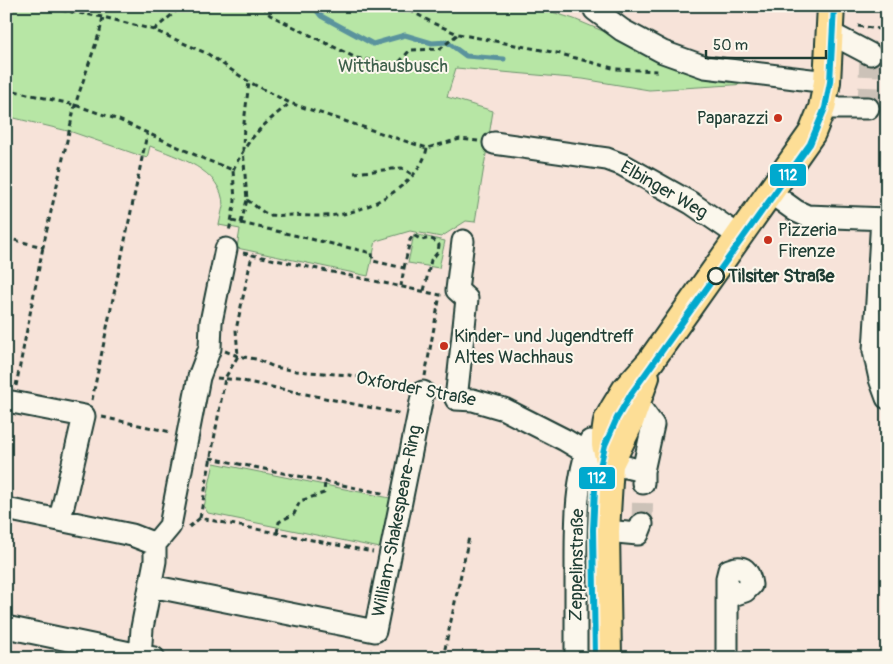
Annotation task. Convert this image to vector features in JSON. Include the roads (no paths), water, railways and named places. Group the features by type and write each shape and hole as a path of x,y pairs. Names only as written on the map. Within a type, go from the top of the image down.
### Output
{"main road":[{"name":"Zeppelinstraße","path":"608,658 606,531 610,464 605,444 607,422 625,390 650,362 812,133 822,108 827,82 831,6"},
{"name":"Zeppelinstraße","path":"610,464 629,425 650,362"}],"street":[{"path":"595,8 622,30 655,47 705,67 827,82"},
{"path":"830,33 870,54"},
{"path":"822,108 868,108"},
{"name":"Elbinger Weg","path":"494,143 607,159 623,165 692,203 739,236"},
{"path":"770,193 796,212 807,216 884,218 874,351 880,379 887,398"},
{"name":"Oxforder Straße","path":"463,240 457,290 467,299 456,399 473,400 504,409 565,440 586,453 643,477 653,425 637,403"},
{"path":"6,627 145,657 142,628 155,561 155,544 170,526 198,377 210,348 211,322 226,250"},
{"name":"William-Shakespeare-Ring","path":"151,586 375,631 423,392"},
{"path":"12,402 84,416 60,519"},
{"name":"Zeppelinstraße","path":"576,658 576,534 579,486 586,453 594,430 607,422"},
{"path":"6,509 132,534 155,544"},
{"path":"606,531 638,534 642,524"},
{"path":"727,597 727,658"}],"waterway":[{"path":"313,6 321,16 373,44 405,35 432,43 447,42 466,56 504,59"}],"tunnel":[{"path":"868,108 870,54"},
{"path":"642,524 643,483"}],"place":[{"name":"Paparazzi","path":"778,118"},
{"name":"Pizzeria Firenze","path":"768,240"},
{"name":"Tilsiter Straße","path":"716,276"},
{"name":"Kinder- und Jugendtreff Altes Wachhaus","path":"444,346"}],"park label":[{"name":"Witthausbusch","path":"393,66"}]}
